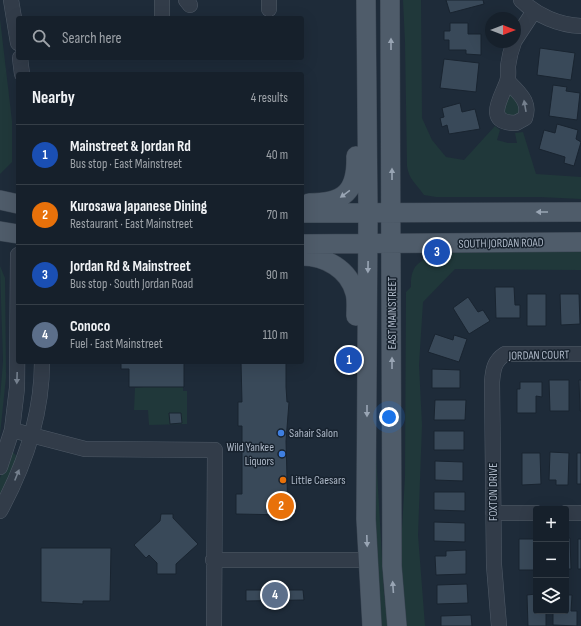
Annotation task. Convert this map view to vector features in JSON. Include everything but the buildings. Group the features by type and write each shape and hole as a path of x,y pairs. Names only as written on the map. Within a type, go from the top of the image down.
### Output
{"main road":[{"name":"EAST MAINSTREET","path":"366,0 368,214 367,560 372,626"},
{"name":"EAST MAINSTREET","path":"390,0 392,213 392,566 397,626"},
{"path":"304,203 334,200 347,194 353,186 356,165 356,73 367,50"},
{"path":"0,200 16,204"},
{"path":"304,213 368,214 581,212"},
{"path":"0,231 16,234"},
{"name":"SOUTH JORDAN ROAD","path":"304,244 581,242"},
{"path":"304,256 318,257 330,262 341,270 350,283 355,294 356,349 367,379"}],"street":[{"path":"11,0 16,28"},
{"path":"162,0 162,16"},
{"path":"522,0 534,11 556,22 581,26"},
{"path":"521,32 534,11"},
{"path":"508,81 509,56 512,48"},
{"path":"20,60 22,72"},
{"name":"JORDAN COURT","path":"498,358 505,354 581,354"},
{"name":"FOXTON DRIVE","path":"498,358 495,364 492,382 494,565 499,626"},
{"path":"0,467 12,430 17,388 17,364"},
{"path":"0,510 13,486 31,435 39,399 42,364"},
{"path":"12,430 74,447 92,450 215,450 213,560 214,626"},
{"path":"493,513 533,513"},
{"path":"569,513 581,513"},
{"path":"213,560 367,560"}],"green space":[{"path":"403,0 421,0 422,118 432,140 446,157 464,160 495,126 500,130 497,140 508,143 517,143 515,133 523,132 536,174 581,177 581,199 540,197 436,197 424,195 411,178 407,166"},
{"path":"0,19 12,121 12,162 0,174"},
{"path":"511,93 520,103 519,114 510,117 504,112 503,105 508,94"},
{"path":"581,250 581,270 455,269 423,302 419,365 422,425 418,535 425,626 405,626 400,562 405,477 406,292 411,287 411,279 415,267 418,263 441,251"},
{"path":"0,266 5,278 6,377 0,435 0,398 3,362"},
{"path":"183,387 183,391 187,391 187,424 149,425 148,410 134,410 135,388"},
{"path":"13,452 17,457 0,497 0,478 9,454"},
{"path":"376,454 384,592 388,626 382,626 376,562"}],"place":[{"name":"Jordan Rd & Mainstreet","path":"437,252"},
{"name":"Mainstreet & Jordan Rd","path":"349,360"},
{"name":"Sahair Salon","path":"281,433"},
{"name":"Wild Yankee Liquors","path":"282,454"},
{"name":"Little Caesars","path":"283,480"},
{"name":"Kurosawa Japanese Dining","path":"281,506"},
{"name":"Conoco","path":"275,595"}]}
